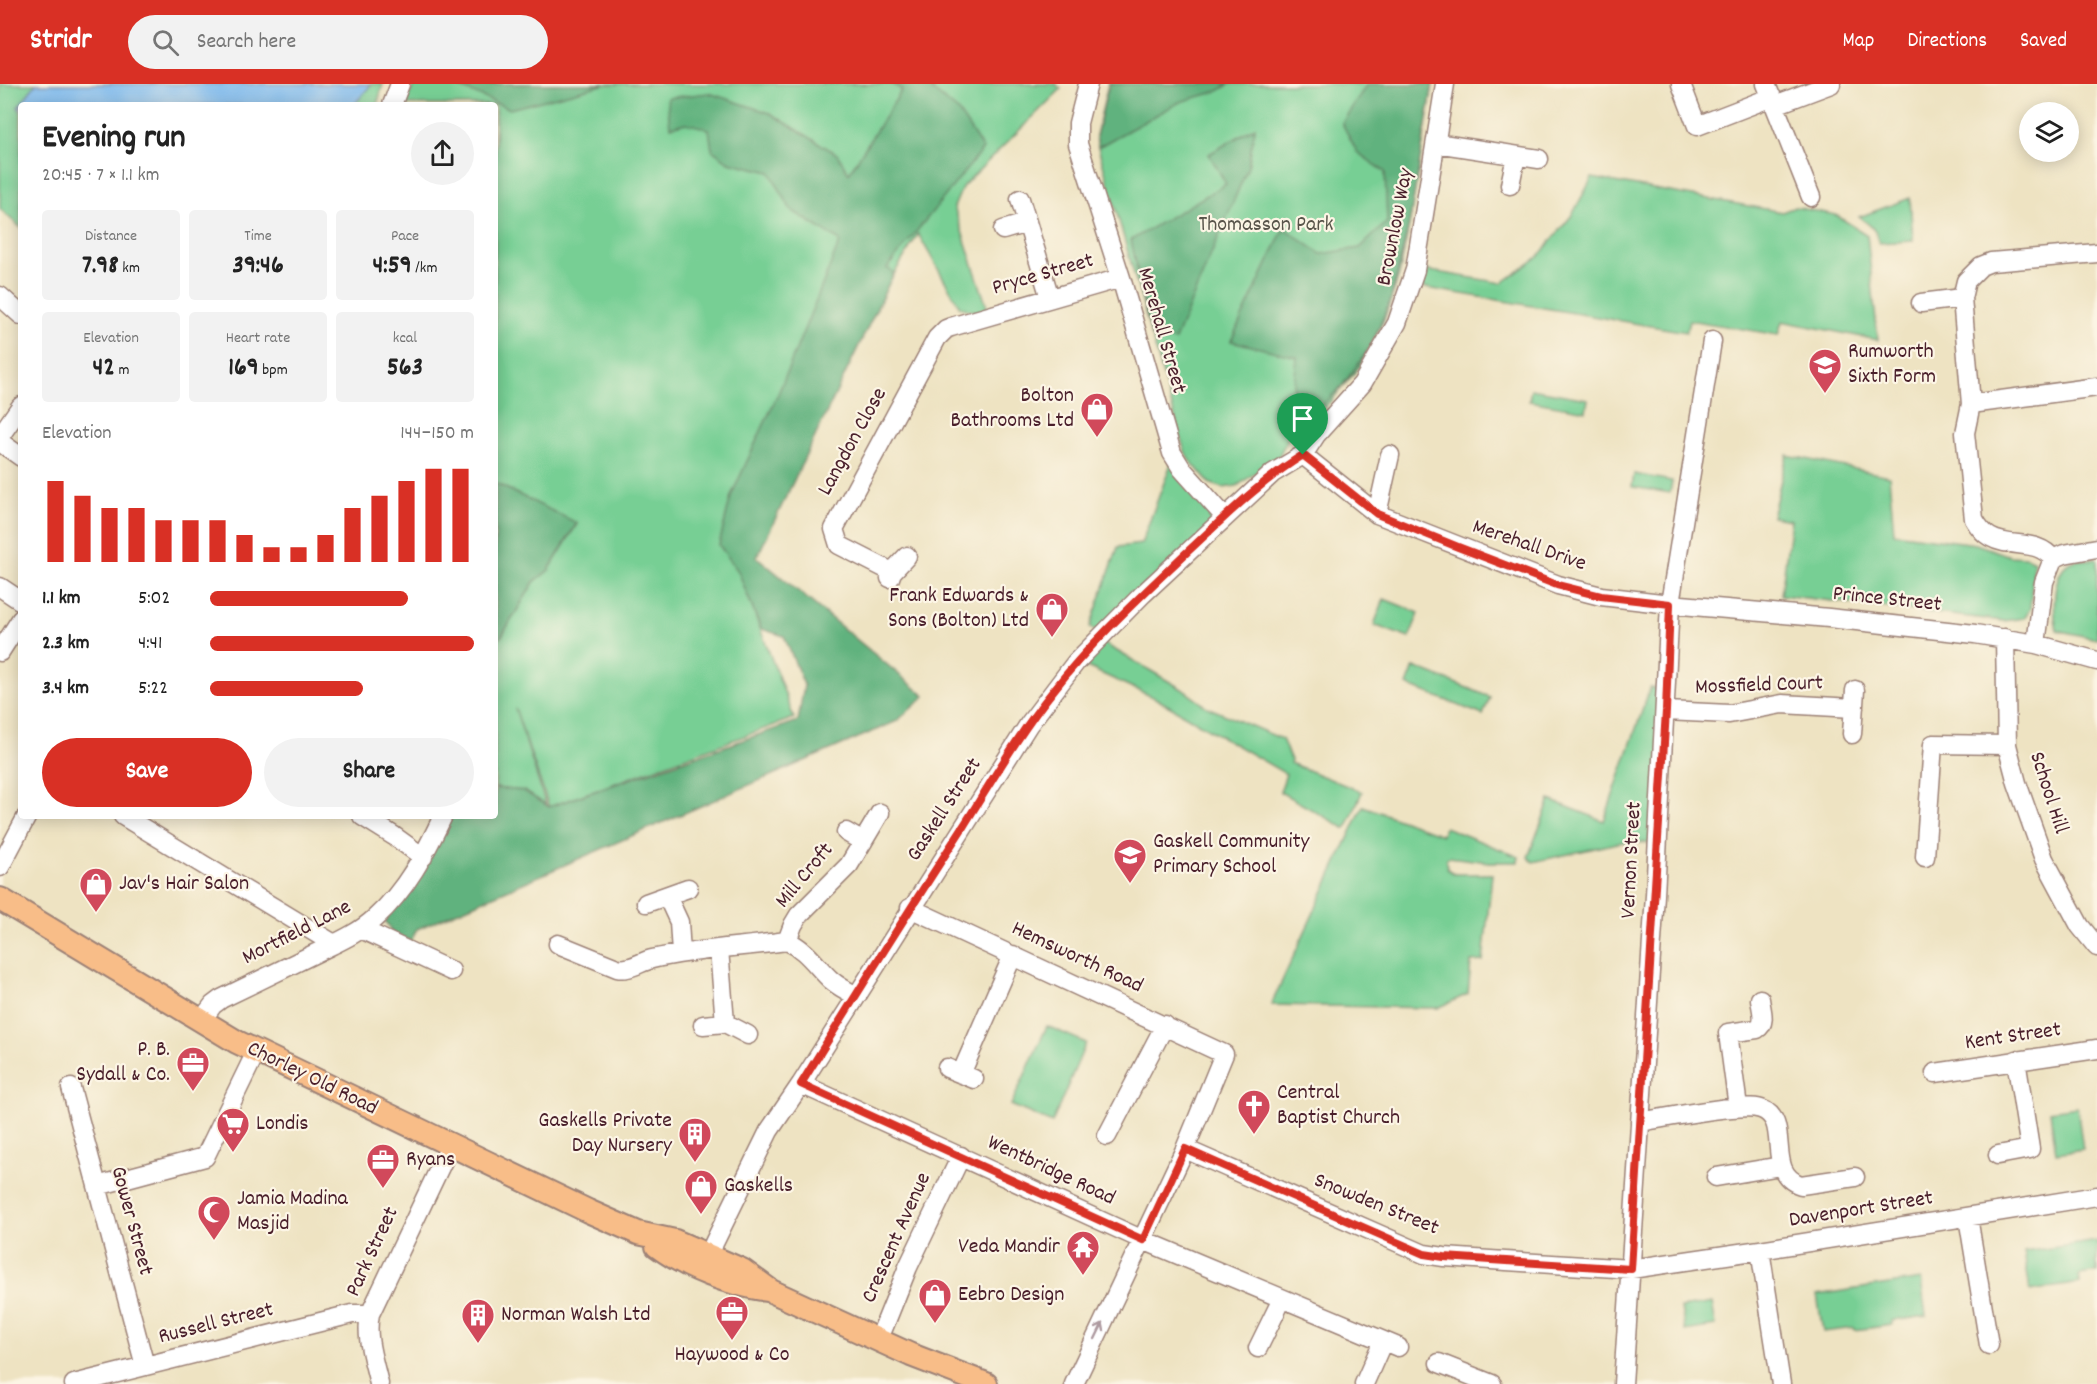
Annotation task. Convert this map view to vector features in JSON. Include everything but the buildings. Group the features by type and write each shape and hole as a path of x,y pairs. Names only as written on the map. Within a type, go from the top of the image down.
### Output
{"main road":[{"name":"Chorley Old Road","path":"0,899 256,1052 450,1146 638,1233 670,1256 735,1285 771,1291"},
{"name":"Chorley Old Road","path":"638,1233 706,1250 742,1270 771,1291 911,1354 986,1384"},
{"name":"Chorley Old Road","path":"911,1354 952,1384"}],"street":[{"path":"393,102 400,84"},
{"name":"Merehall Street","path":"1088,84 1078,123 1078,144 1172,453 1182,469 1225,517"},
{"name":"Brownlow Way","path":"1303,455 1316,435 1362,384 1397,323 1415,270 1445,84"},
{"path":"1681,84 1697,126 1771,96 1831,84"},
{"path":"1771,96 1811,197"},
{"path":"1436,143 1539,159"},
{"path":"1510,185 1516,156"},
{"path":"1020,199 1050,298"},
{"path":"1003,230 1027,223"},
{"path":"2053,559 2047,552 2036,546 2004,542 1991,537 1981,530 1974,519 1965,433 1965,424 1971,404 1962,298 1966,281 1981,266 1991,262 2097,254"},
{"name":"Pryce Street","path":"968,316 1050,298 1120,278"},
{"path":"0,296 18,312"},
{"path":"1921,303 1962,298"},
{"name":"Langdon Close","path":"907,556 891,575 838,545 834,529 937,338 945,329 968,316"},
{"name":"Vernon Street","path":"1623,1384 1666,711 1670,604 1712,341"},
{"path":"1971,404 2097,387"},
{"path":"0,436 18,409"},
{"path":"0,442 18,455"},
{"name":"Merehall Drive","path":"1303,455 1377,514 1557,585 1601,596 1670,604"},
{"name":"Gaskell Street","path":"706,1250 769,1131 801,1084 910,908 1052,691 1076,662 1143,594 1273,473 1303,455"},
{"path":"1377,514 1394,477 1390,455"},
{"path":"2036,644 2044,582 2053,559 2064,554 2097,548"},
{"path":"0,587 18,600"},
{"name":"Prince Street","path":"1670,604 1829,618 2005,638 2097,661"},
{"path":"0,652 18,624"},
{"name":"School Hill","path":"2005,638 2007,745 2017,783 2044,859 2080,926 2097,947"},
{"name":"Mossfield Court","path":"1852,734 1855,690"},
{"name":"Mossfield Court","path":"1666,711 1729,714 1782,704 1854,708"},
{"path":"1925,857 1933,744 2007,745"},
{"name":"Mill Croft","path":"787,941 799,915 849,865 880,813"},
{"path":"0,867 25,819"},
{"path":"128,819 334,944"},
{"path":"367,819 423,857"},
{"name":"Mortfield Lane","path":"201,1021 213,1005 221,999 334,944 375,919 395,898 423,857 442,819"},
{"name":"Mill Croft","path":"846,832 863,842"},
{"path":"646,903 688,888"},
{"path":"668,896 679,922 681,953"},
{"name":"Hemsworth Road","path":"910,908 1224,1054 1185,1149"},
{"path":"361,929 423,968 450,972"},
{"path":"558,944 587,946 617,968 626,969 648,960 681,953 787,941 806,953 836,984 855,995"},
{"path":"719,949 725,1023"},
{"path":"961,1074 1013,955"},
{"path":"1738,1107 1728,1033 1761,1027 1763,1022 1760,999"},
{"path":"704,1025 725,1023 748,1035"},
{"path":"1109,1125 1165,1025"},
{"name":"Kent Street","path":"1935,1072 2097,1049"},
{"path":"97,1186 205,1157 256,1052"},
{"path":"1998,1155 2030,1149 2016,1060"},
{"name":"Wentbridge Road","path":"801,1084 1143,1240 1390,1344 1364,1384"},
{"name":"Gower Street","path":"71,1088 145,1366"},
{"path":"1640,1122 1738,1107 1760,1108 1772,1116 1775,1122 1781,1166 1786,1177 1792,1182 1801,1185 1855,1177"},
{"name":"Park Street","path":"379,1384 369,1342 370,1314 450,1146"},
{"path":"1074,1384 1185,1149"},
{"name":"Snowden Street","path":"1185,1149 1424,1254 1631,1269"},
{"name":"Crescent Avenue","path":"879,1339 908,1267 961,1156"},
{"path":"1716,1177 1781,1166"},
{"name":"Davenport Street","path":"1631,1269 2097,1196"},
{"path":"1968,1217 1989,1345"},
{"path":"670,1256 706,1250 712,1269 722,1279"},
{"path":"1760,1250 1781,1384"},
{"path":"1258,1348 1282,1299"},
{"name":"Russell Street","path":"74,1384 352,1314 370,1314"},
{"path":"1439,1363 1460,1378 1492,1384"}],"green space":[{"path":"0,84 36,84 22,102 18,102 18,225 0,209"},
{"path":"369,84 383,84 378,102 357,102 370,86"},
{"path":"414,84 1056,84 1061,89 963,186 954,207 990,316 960,307 918,234 857,336 738,570 794,718 549,807 515,708 546,805 524,791 498,788 498,638 501,637 534,582 549,570 577,524 498,484 498,102 406,102"},
{"path":"452,84 606,84 510,109"},
{"path":"892,84 941,84 932,90 958,111 983,149 887,268 894,273 757,557 925,696 897,721 417,929 411,941 392,933 382,916 443,819 498,819 498,788 524,791 549,807 798,721 804,685 784,636 761,629 738,571 719,545 731,496 778,394 840,241 791,210 770,172 729,162 712,150 709,129 686,123 670,127 667,98 709,93 770,113 837,154 849,173 902,90"},
{"name":"Thomasson Park","path":"1108,84 1433,84 1399,275 1384,320 1360,366 1330,402 1299,431 1288,438 1279,456 1237,486 1223,488 1209,483 1188,458 1184,449 1098,147 1096,136"},
{"path":"1109,84 1230,84 1218,91 1180,102 1098,147 1096,136"},
{"path":"1367,84 1433,84 1409,225 1391,299 1371,346 1343,385 1288,438 1297,357 1231,341 1284,228 1321,254 1360,248 1387,222 1385,172 1357,152 1342,123"},
{"path":"1255,127 1248,167 1175,340 1151,337 1131,240 1226,184 1209,154"},
{"path":"1592,178 1782,212 1795,207 1836,215 1867,235 1878,340 1782,321 1778,335 1689,320 1686,332 1420,287 1425,270 1502,283 1538,257 1572,215"},
{"path":"1910,198 1913,241 1879,243 1874,231 1859,217"},
{"path":"1531,389 1588,399 1586,411 1529,401"},
{"path":"1787,455 1889,476 1894,533 1976,544 2010,556 2026,557 2034,561 2030,609 2024,618 2004,621 1781,595 1791,520 1772,517"},
{"path":"1174,456 1225,517 1102,636 1090,627 1118,547 1141,544"},
{"path":"1634,474 1672,481 1670,493 1632,487"},
{"path":"498,484 577,523 549,570 534,582 501,637 498,638"},
{"path":"2097,559 2097,639 2057,630 2055,591 2061,572 2073,561"},
{"path":"1384,599 1419,613 1409,638 1374,625"},
{"path":"1098,640 1182,689 1207,707 1282,739 1291,760 1290,763 1362,792 1346,829 1280,792 1286,774 1155,698 1076,662"},
{"path":"1414,667 1490,697 1483,715 1407,685"},
{"path":"1650,688 1666,690 1657,843 1622,842 1533,862 1528,857 1550,800 1604,821"},
{"path":"1363,806 1442,835 1445,827 1519,857 1518,862 1489,862 1449,857 1446,860 1447,869 1455,874 1492,874 1483,961 1471,962 1468,994 1438,1008 1271,1005"},
{"path":"1047,1026 1086,1043 1052,1123 1011,1105"},
{"path":"2077,1107 2083,1149 2056,1153 2050,1111"},
{"path":"2097,1241 2097,1272 2079,1275 2080,1283 2030,1291 2024,1252"},
{"path":"1921,1279 1926,1316 1892,1321 1892,1325 1823,1332 1817,1295"},
{"path":"1712,1303 1716,1326 1685,1331 1681,1308"}],"water":[{"path":"36,84 369,84 370,86 357,102 22,102"}],"place":[{"name":"Rumworth Sixth Form","path":"1825,394"},
{"name":"Bolton Bathrooms Ltd","path":"1097,438"},
{"name":"Frank Edwards & Sons (Bolton) Ltd","path":"1052,638"},
{"name":"Gaskell Community Primary School","path":"1130,884"},
{"name":"Jav's Hair Salon","path":"96,913"},
{"name":"P. B. Sydall & Co.","path":"193,1092"},
{"name":"Central Baptist Church","path":"1254,1135"},
{"name":"Londis","path":"233,1153"},
{"name":"Gaskells Private Day Nursery","path":"695,1163"},
{"name":"Ryans","path":"383,1189"},
{"name":"Gaskells","path":"701,1215"},
{"name":"Jamia Madina Masjid","path":"214,1241"},
{"name":"Veda Mandir","path":"1083,1276"},
{"name":"Eebro Design","path":"935,1324"},
{"name":"Haywood & Co","path":"732,1341"},
{"name":"Norman Walsh Ltd","path":"478,1344"}],"route":[{"path":"1303,455 1377,514 1458,547 1557,585 1601,596 1670,604 1666,711 1631,1269 1424,1254 1185,1149 1143,1240 801,1084 910,908 1052,691 1076,662 1143,594 1273,473 1303,455"}]}
